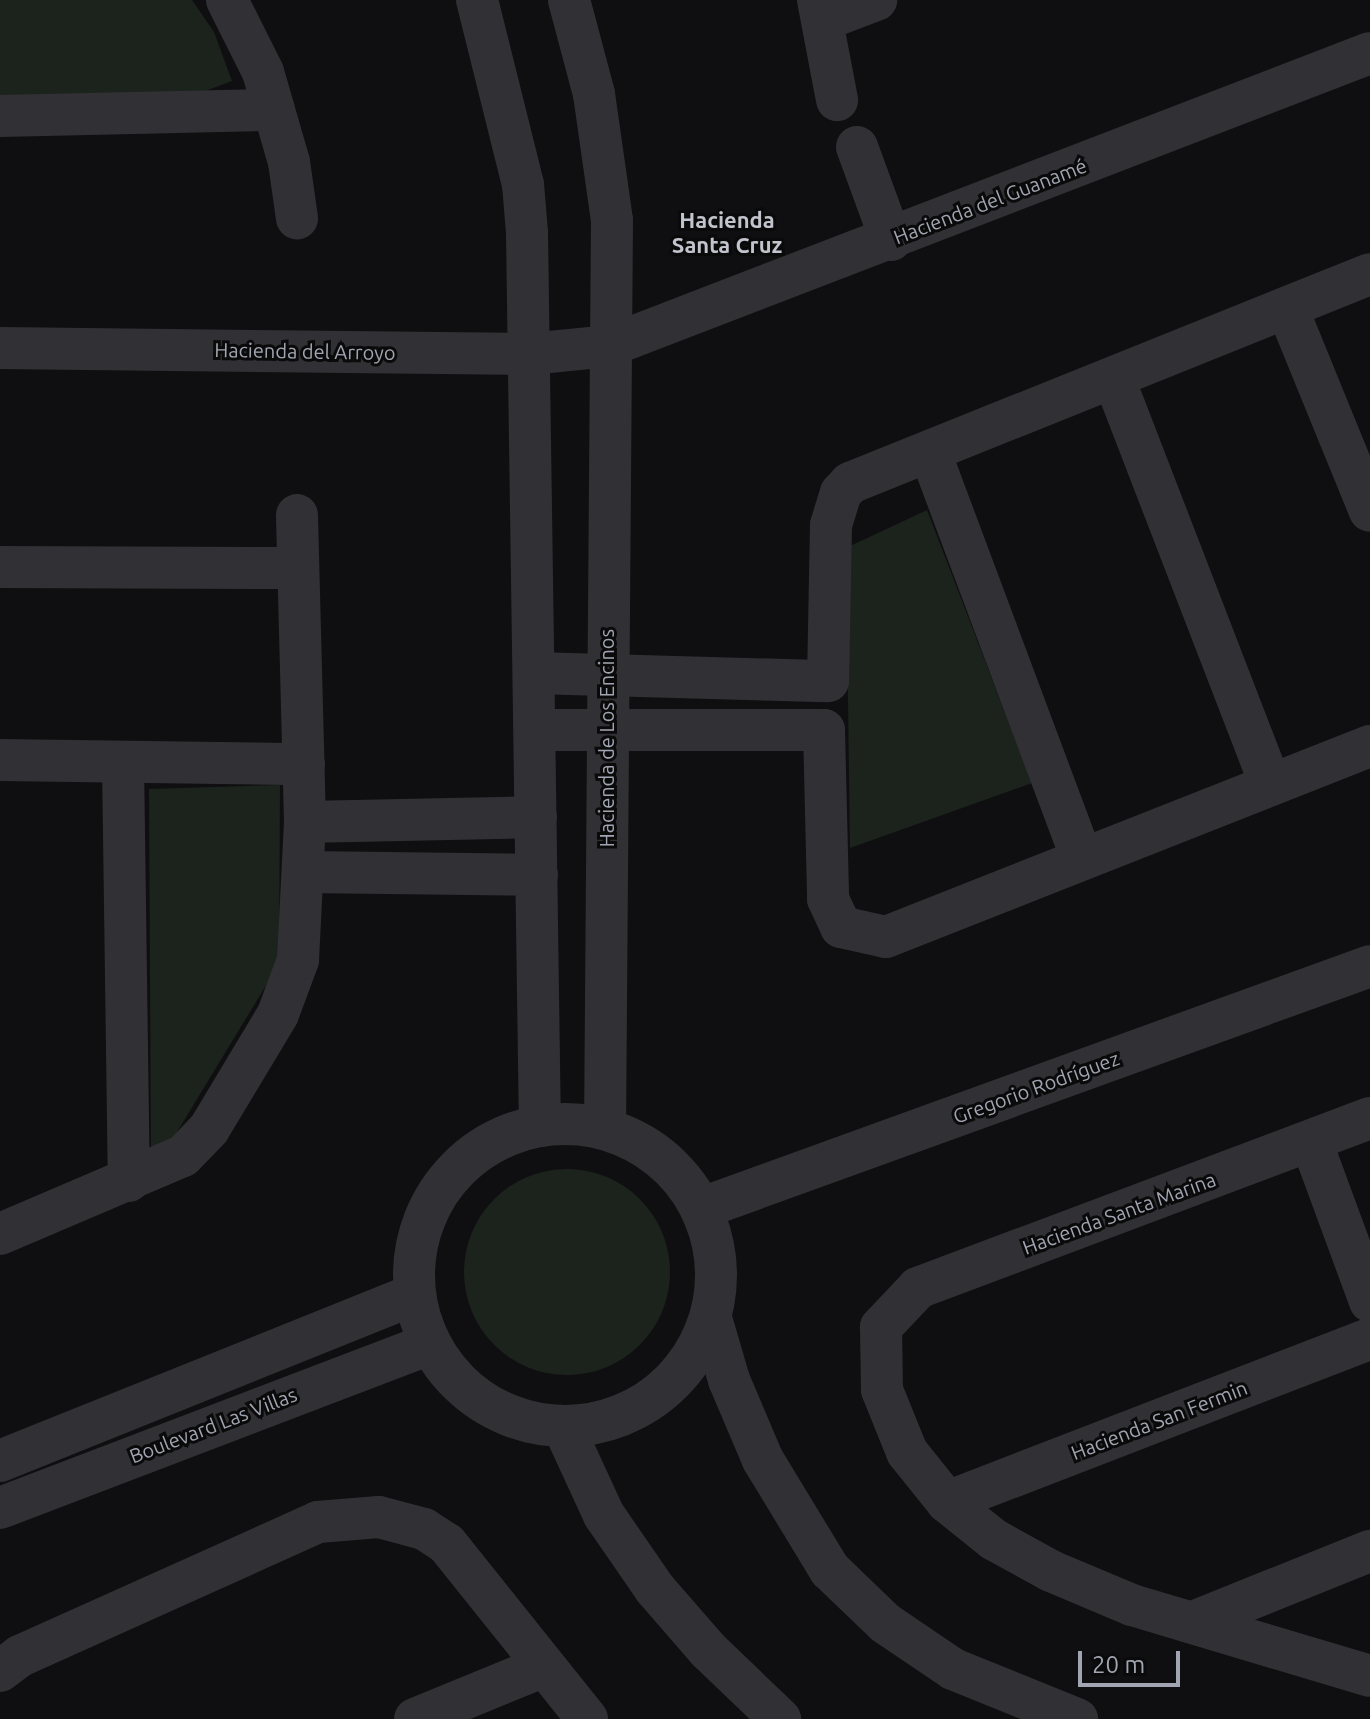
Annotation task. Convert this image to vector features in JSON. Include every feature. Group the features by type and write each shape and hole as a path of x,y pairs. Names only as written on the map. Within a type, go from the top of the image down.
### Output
{"street":[{"path":"227,0 263,72 297,218"},
{"path":"477,0 523,184 529,354 540,1126"},
{"path":"569,0 594,94 612,220 609,346"},
{"path":"837,100 821,10 876,0"},
{"name":"Hacienda del Guanamé","path":"609,346 891,240 1370,53"},
{"path":"0,116 274,110"},
{"path":"857,147 891,240"},
{"path":"534,673 828,681 831,525 841,493 850,483 931,455 1370,274"},
{"path":"1287,308 1370,511"},
{"name":"Hacienda del Arroyo","path":"0,348 529,354 609,346"},
{"name":"Hacienda de Los Encinos","path":"605,1129 609,346"},
{"path":"1114,379 1271,785"},
{"path":"931,455 1082,859"},
{"path":"0,1234 183,1156 209,1129 278,1014 298,960 305,822 297,515"},
{"path":"0,567 298,568"},
{"path":"535,730 824,730 828,899 841,927 861,934 886,937 1370,746"},
{"path":"0,760 304,764"},
{"path":"123,762 129,1181"},
{"path":"305,822 536,817"},
{"path":"303,872 537,875"},
{"name":"Gregorio Rodríguez","path":"702,1208 1370,966"},
{"name":"Hacienda Santa Marina","path":"947,1502 907,1452 882,1390 881,1327 918,1288 1370,1118"},
{"path":"540,1126 605,1129 652,1150 680,1176 702,1208 717,1262 711,1318 686,1367 644,1404 619,1416 563,1426 510,1416 485,1403 426,1345 415,1294 417,1243 425,1218 452,1175 492,1143 540,1126"},
{"path":"1311,1141 1370,1301"},
{"path":"0,1461 415,1294"},
{"path":"711,1318 729,1380 763,1460 830,1570 885,1623 953,1669 1077,1719"},
{"name":"Hacienda San Fermin","path":"947,1502 1370,1339"},
{"name":"Boulevard Las Villas","path":"0,1508 426,1345"},
{"path":"563,1426 604,1515 655,1589 708,1650 780,1719"},
{"path":"947,1502 993,1539 1051,1571 1132,1605 1370,1676"},
{"path":"0,1671 20,1656 318,1522 359,1515 398,1520 447,1544 542,1667 587,1719"},
{"path":"1193,1622 1370,1551"},
{"path":"415,1719 542,1667"}],"shaded area":[{"path":"0,0 192,0 214,32 232,81 197,94 0,98"},
{"path":"927,510 1032,783 850,848 846,548"},
{"path":"280,785 279,964 171,1142 151,1148 149,789"},
{"path":"567,1169 606,1177 640,1199 662,1233 670,1272 662,1311 640,1345 606,1367 567,1375 528,1367 494,1345 472,1311 464,1272 472,1233 494,1199 528,1177"}],"district":[{"name":"Hacienda Santa Cruz","path":"727,232"}]}
